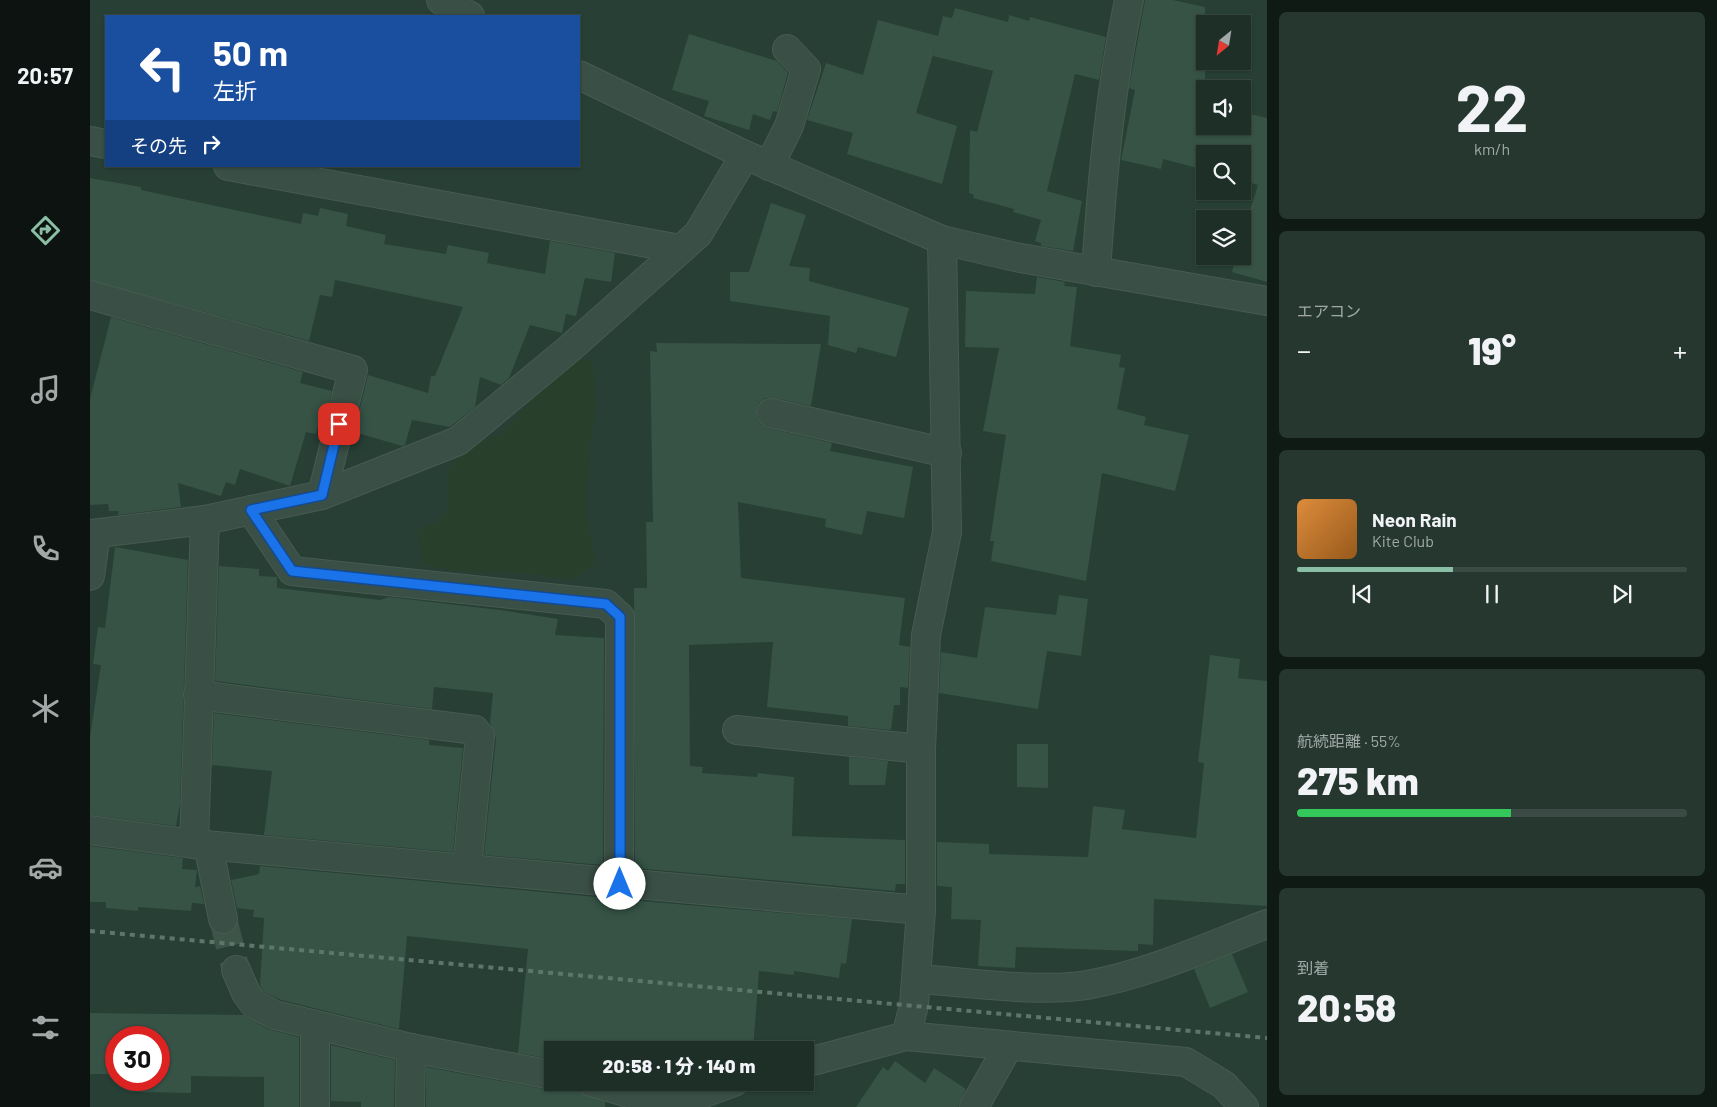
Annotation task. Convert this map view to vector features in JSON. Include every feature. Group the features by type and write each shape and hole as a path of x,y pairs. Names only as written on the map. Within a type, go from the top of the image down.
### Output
{"street":[{"path":"441,0 468,15"},
{"path":"1096,272 1103,164 1120,45 1129,0"},
{"path":"769,166 789,126 806,69 787,49"},
{"path":"580,75 769,166 942,240 1015,257 1267,301"},
{"path":"90,141 105,144"},
{"path":"90,576 93,534 205,520 322,495 458,441 569,349 698,234 745,155"},
{"path":"233,167 680,249"},
{"path":"906,1036 914,1005 921,910 921,749 926,635 947,532 942,240"},
{"path":"90,295 352,370 322,495"},
{"path":"771,413 947,453"},
{"path":"251,510 292,571 606,604 620,617 620,884"},
{"path":"205,520 198,696 201,844 223,919"},
{"path":"198,696 475,730 480,736 467,868"},
{"path":"737,730 921,749"},
{"path":"90,830 201,844 620,884 921,910"},
{"path":"916,979 1043,987 1086,985 1132,974 1267,924"},
{"path":"236,970 246,993 254,1004 264,1011 315,1026 411,1048 544,1073"},
{"path":"315,1026 315,1107"},
{"path":"814,1061 906,1036 1008,1047 1186,1062 1224,1086 1244,1107"},
{"path":"974,1107 1008,1047"},
{"path":"410,1107 411,1048"},
{"path":"620,1091 668,1106 709,1091"}],"green space":[{"path":"570,360 592,360 596,404 591,437 586,511 595,562 575,580 520,573 454,571 422,564 417,529 437,522 449,508 447,472 463,450 499,435"}],"building":[{"path":"1145,0 1173,0 1205,7 1205,15 1196,15 1196,70 1205,70 1205,80 1196,80 1196,135 1251,135 1251,114 1267,118 1267,282 1232,272 1234,265 1251,265 1250,210 1258,185 1251,183 1251,145 1196,145 1196,168 1163,159 1161,169 1121,160 1135,90 1129,88"},
{"path":"955,8 1008,22 1009,15 1029,21 1030,17 1106,37 1099,80 1075,74 1047,191 1082,201 1073,251 1041,246 1041,243 1035,241 1041,220 1013,212 1014,209 973,198 974,195 969,193 970,130 977,132 993,71 933,56 935,48 916,113 957,126 942,184 847,154 853,133 807,120 826,63 863,75 878,20 938,36 943,16 952,18"},
{"path":"689,34 777,61 788,73 777,112 773,111 770,120 753,114 749,130 704,116 709,101 672,90"},
{"path":"90,178 141,187 141,190 301,224 303,213 318,216 320,208 348,214 346,226 386,235 384,244 446,254 448,245 489,253 487,263 545,274 550,241 615,253 611,282 585,278 576,316 566,314 562,333 530,325 509,378 501,385 480,377 475,407 450,427 412,420 405,445 402,446 354,432 368,375 428,393 431,376 435,376 463,307 335,280 332,297 320,295 309,341 90,280"},
{"path":"771,203 806,215 789,266 810,268 809,281 909,308 896,357 858,347 856,353 828,345 830,316 730,301 730,272 749,272"},
{"path":"1037,277 1065,282 1064,286 1077,287 1070,346 1121,355 1119,367 1125,368 1117,409 1146,417 1144,425 1189,435 1175,491 1102,473 1086,581 991,561 994,541 990,541 1006,435 983,431 999,348 965,347 966,291 1035,294"},
{"path":"111,317 303,372 300,383 332,391 324,423 319,421 316,434 306,432 290,486 240,469 235,485 226,482 221,496 178,483 181,507 118,515 119,511 109,511 108,504 90,505 90,399"},
{"path":"656,343 821,344 811,406 766,398 759,403 756,410 756,417 760,424 768,428 832,443 830,451 913,467 904,518 867,511 862,535 825,527 826,519 738,502 741,578 905,598 899,645 910,647 908,688 900,687 900,705 894,705 891,730 848,726 848,716 767,707 773,642 689,645 690,766 703,767 702,773 757,777 758,773 794,777 792,836 905,840 905,884 896,884 895,891 635,868 634,588 647,588 646,522 653,522 650,351 657,352"},
{"path":"115,547 188,560 180,804 176,826 90,815 90,737 101,665 93,664 98,627 105,628"},
{"path":"219,566 259,569 259,576 277,577 277,588 380,600 389,597 500,610 558,619 555,635 604,638 603,865 484,855 496,738 490,723 493,693 434,687 432,709 215,681"},
{"path":"1059,595 1088,599 1081,656 1047,651 1038,709 939,693 941,652 977,658 985,607 1056,615"},
{"path":"1210,655 1240,659 1238,678 1267,681 1267,906 1154,899 1153,945 1138,944 1138,951 1016,947 1015,968 978,966 981,920 951,919 952,887 937,886 937,842 989,844 989,854 1088,857 1093,806 1125,810 1122,829 1196,838 1204,763 1198,762"},
{"path":"214,713 429,740 429,745 463,748 453,852 264,835 272,771 212,765"},
{"path":"1017,744 1048,744 1048,788 1017,787"},
{"path":"849,757 888,761 885,785 849,785"},
{"path":"90,846 183,858 182,869 197,870 195,887 200,886 204,904 192,903 191,911 138,907 138,911 106,908 106,902 90,902"},
{"path":"260,866 852,919 846,964 841,963 839,978 794,971 794,975 759,971 754,1041 544,1041 544,1058 518,1053 528,949 407,936 399,1029 281,1000 264,992 260,985 264,918 253,917 254,910 237,908 231,880 259,874"},
{"path":"1232,954 1248,992 1210,1008 1194,969"},
{"path":"90,1013 243,1015 268,1029 299,1037 299,1107 264,1107 264,1077 191,1076 191,1093 137,1092 170,1091 170,1026 105,1026 105,1074 90,1074"},
{"path":"331,1045 395,1060 394,1107 361,1107 361,1102 331,1101"},
{"path":"895,1061 925,1083 934,1068 966,1089 958,1107 856,1107 883,1067 888,1071"},
{"path":"426,1067 544,1089 544,1091 579,1091 580,1093 605,1102 605,1107 426,1107"}],"tunnel":[{"path":"223,919 236,970"}],"railway":[{"path":"90,931 1267,1038"}],"route":[{"path":"339,424 322,495 251,510 292,571 606,604 620,617 620,884"}]}
